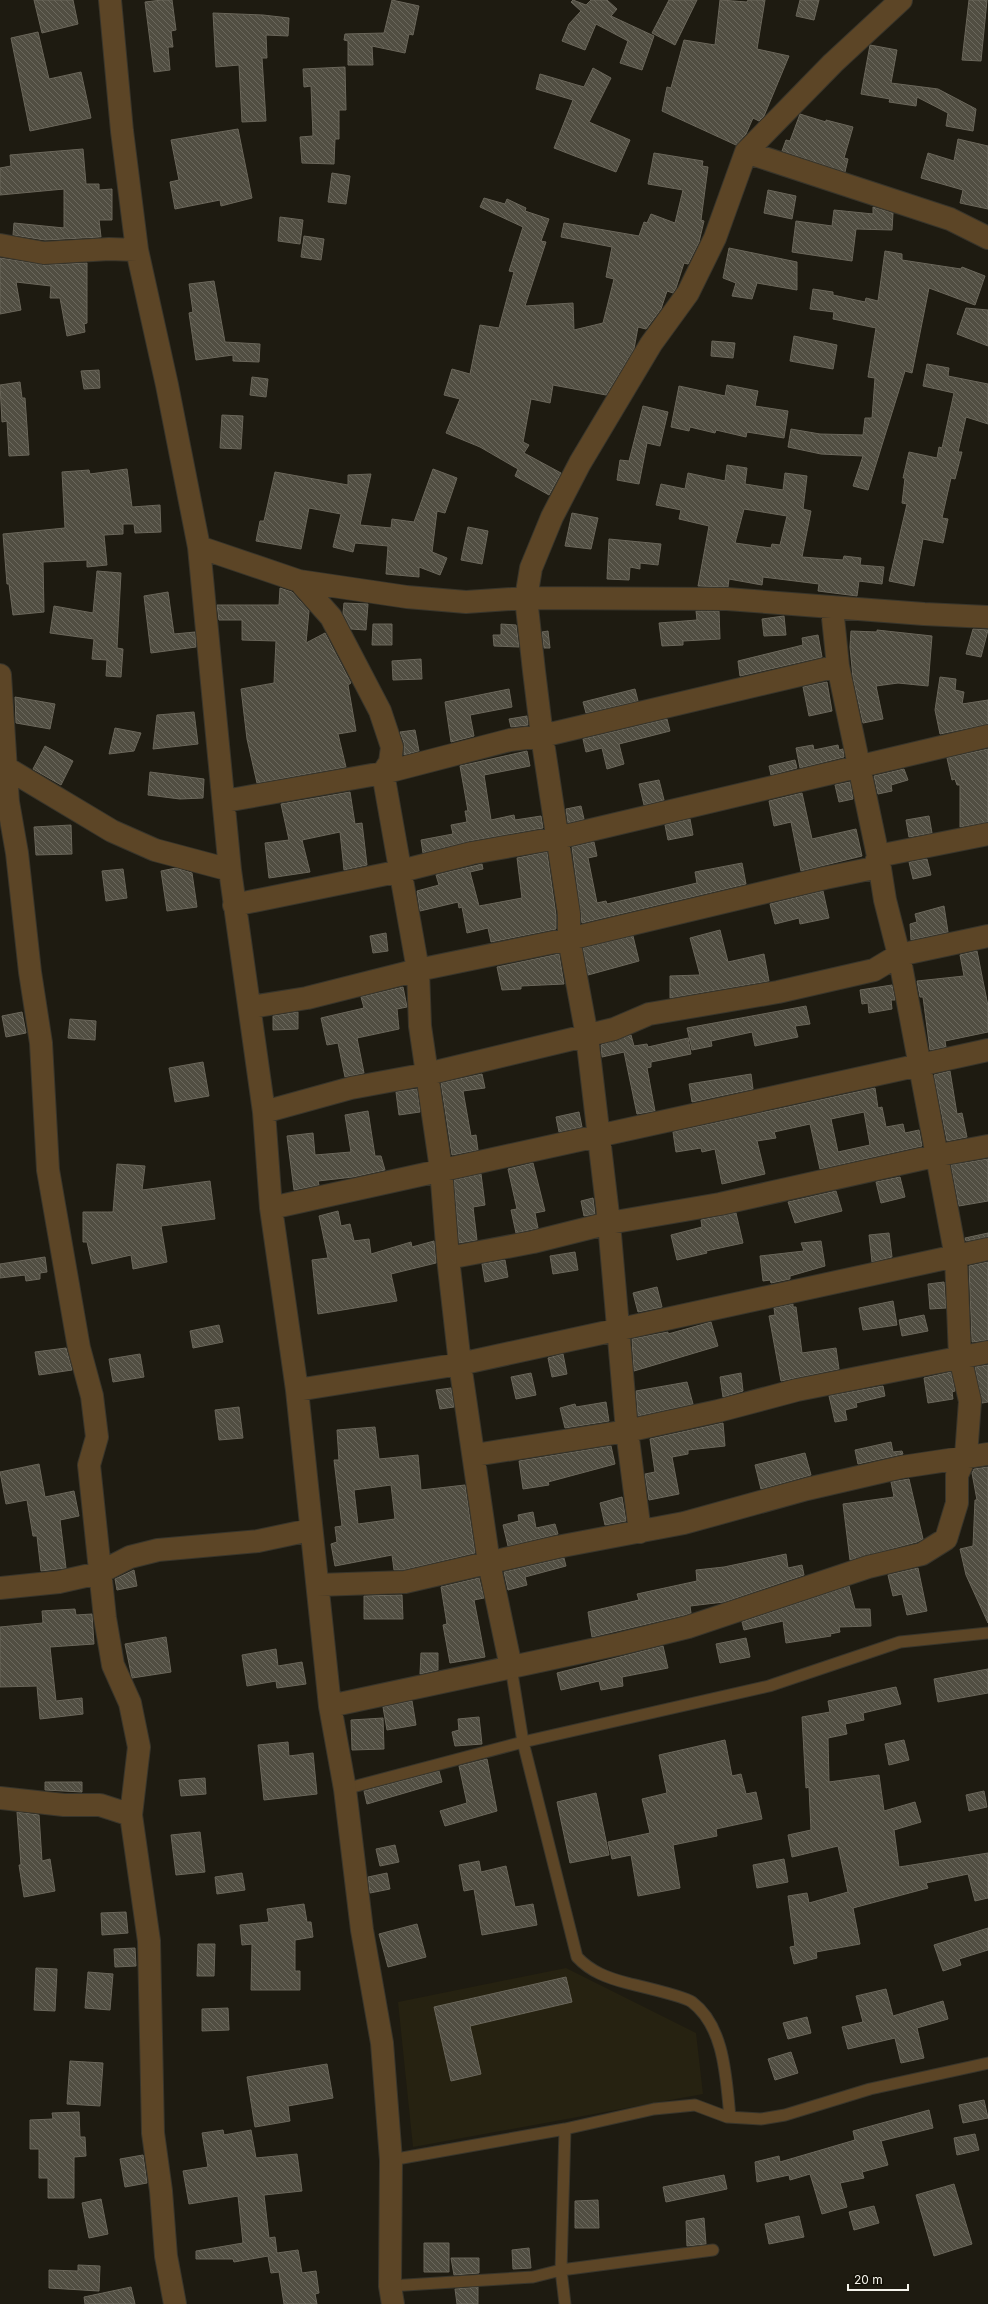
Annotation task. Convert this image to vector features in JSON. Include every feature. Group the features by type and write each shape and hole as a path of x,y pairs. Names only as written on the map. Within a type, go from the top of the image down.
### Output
{"street":[{"path":"110,0 122,131 137,250 167,386 199,547 230,870 234,905 251,1007 264,1112 271,1208 297,1390 310,1530 318,1585 330,1706 345,1789 362,1930 382,2043 391,2160 391,2295"},
{"path":"640,1532 627,1431 610,1223 586,1036 569,939 569,914 542,736 526,598 531,568 552,517 580,463 651,344 688,293 715,238 746,152 833,63 901,0"},
{"path":"746,152 950,219 988,238"},
{"path":"0,245 44,253 109,249 137,250"},
{"path":"199,547 299,581 407,597 466,602 526,598 727,600 988,617"},
{"path":"299,581 331,617 380,711 392,747 390,762 383,773 418,970 420,1026 441,1169 448,1258 460,1364 475,1455 489,1563 511,1667"},
{"path":"330,1706 688,1627 868,1567 922,1554 946,1539 957,1504 957,1476 966,1456 970,1401 960,1357 956,1257 921,1064 899,955 885,900 878,856 838,666 832,608"},
{"path":"224,802 383,773 510,740 542,736 838,666"},
{"path":"0,675 3,766 17,853 30,972 41,1043 48,1170 79,1348 92,1396 97,1437 89,1465 99,1572 114,1665 130,1703 139,1747 131,1815 149,1941 153,2133 161,2192 166,2256 175,2304"},
{"path":"234,905 401,871 472,853 557,838 988,736"},
{"path":"3,766 112,831 155,850 230,870"},
{"path":"878,856 988,834"},
{"path":"251,1007 307,998 418,970 569,939 825,878 857,873 874,868 878,856"},
{"path":"264,1112 351,1088 428,1074 614,1029 649,1014 778,992 874,970 899,955 988,936"},
{"path":"271,1208 441,1169 988,1050"},
{"path":"448,1258 533,1242 610,1223 720,1204 938,1154 988,1146"},
{"path":"297,1390 460,1364 618,1331 988,1249"},
{"path":"475,1455 627,1431 718,1411 798,1390 988,1352"},
{"path":"318,1585 405,1582 556,1547 684,1523 807,1489 902,1467 966,1456 988,1454"},
{"path":"0,1588 59,1582 99,1572 130,1556 158,1550 258,1541 310,1530"},
{"path":"0,1798 64,1805 100,1805 131,1815"}],"lane":[{"path":"345,1789 523,1742 769,1686 900,1642 988,1633"},
{"path":"511,1667 523,1742 577,1957 586,1967 607,1977 691,2001 709,2019 723,2059 730,2117"},
{"path":"391,2160 565,2129 654,2109 695,2105 730,2117 761,2119 785,2115 870,2089 988,2063"},
{"path":"565,2129 561,2270 565,2304"},
{"path":"391,2295 533,2277 561,2270 713,2250"}],"shaded area":[{"path":"566,1968 696,2033 703,2094 413,2147 398,2002"}],"building":[{"path":"34,0 73,0 78,24 42,33"},
{"path":"172,0 176,30 171,31 173,47 168,47 170,70 154,72 145,2"},
{"path":"392,0 419,6 413,35 409,34 405,53 372,46 373,65 348,65 348,41 344,40 345,34 384,33"},
{"path":"573,0 586,5 591,0 607,0 617,9 611,16 654,36 642,70 620,63 628,41 596,24 585,50 562,41 569,24 581,11 571,2"},
{"path":"669,0 697,0 675,45 652,33"},
{"path":"720,0 747,2 748,0 765,0 757,49 789,56 764,116 759,121 753,118 746,134 736,145 662,111 667,87 671,88 684,40 715,45"},
{"path":"800,0 819,0 814,20 796,16"},
{"path":"969,0 987,0 981,61 962,60"},
{"path":"213,13 263,15 289,18 288,36 266,35 267,58 262,58 266,121 242,122 239,65 216,67"},
{"path":"38,32 49,79 81,72 91,118 30,131 11,38"},
{"path":"870,45 897,50 891,83 938,89 976,109 973,131 946,126 948,113 917,97 916,106 889,102 890,99 861,94"},
{"path":"345,67 346,110 339,110 339,139 335,139 334,164 302,163 300,137 313,136 311,86 304,87 303,69"},
{"path":"593,68 611,78 589,122 630,140 616,172 554,148 573,100 536,89 540,74 584,87"},
{"path":"800,114 826,122 826,120 853,127 844,158 848,159 845,172 782,151 786,140 790,141"},
{"path":"238,129 252,198 221,206 220,200 175,209 170,182 179,180 171,140"},
{"path":"958,139 988,146 988,209 960,203 963,190 921,178 928,153 954,161"},
{"path":"83,149 86,184 99,184 99,190 112,189 112,220 99,220 101,237 45,240 13,235 14,223 64,228 64,189 0,195 0,168 11,166 10,155"},
{"path":"654,153 703,161 702,166 708,167 701,220 704,221 699,242 688,264 684,263 673,293 667,291 661,309 646,329 638,327 634,349 606,395 553,385 550,403 531,399 523,442 529,445 524,453 561,473 549,495 515,476 518,469 480,447 446,433 460,399 444,395 452,369 470,374 480,325 499,328 514,272 509,271 523,227 480,207 484,198 505,204 507,199 526,208 525,211 549,219 541,241 546,242 525,306 573,303 574,330 603,323 614,279 606,277 612,247 561,237 564,223 639,236 644,222 647,223 651,214 675,223 683,190 648,184"},
{"path":"332,173 350,176 346,204 328,202"},
{"path":"768,190 796,196 792,219 764,213"},
{"path":"873,207 893,213 892,230 856,229 852,261 792,252 796,221 832,226 834,210 873,214"},
{"path":"280,217 303,220 300,244 278,241"},
{"path":"304,236 324,239 321,260 301,257"},
{"path":"729,248 797,262 797,290 757,283 752,299 732,296 736,283 723,278"},
{"path":"885,251 902,254 902,260 961,269 962,267 985,276 975,305 929,288 912,373 905,371 868,490 853,486 863,456 821,454 788,447 791,429 820,434 863,435 865,418 872,418 875,378 868,377 876,328 833,319 834,312 810,309 813,289 833,292 833,295 865,302 866,298 878,301"},
{"path":"0,258 45,265 87,263 87,323 84,324 85,332 67,336 60,298 50,298 51,286 16,282 21,310 0,314"},
{"path":"214,281 225,342 260,344 259,362 233,361 233,355 196,360 189,313 193,312 189,284"},
{"path":"966,308 988,310 988,346 957,334"},
{"path":"794,336 837,345 833,369 790,361"},
{"path":"712,341 735,343 733,358 711,356"},
{"path":"927,364 949,368 948,376 988,384 988,424 966,417 958,452 962,452 955,479 951,478 942,518 948,519 943,543 923,539 914,586 889,581 907,504 902,503 905,478 903,478 909,452 937,458 939,447 942,448 954,393 923,386"},
{"path":"99,370 100,388 84,389 81,371"},
{"path":"252,377 268,379 266,397 250,395"},
{"path":"20,382 22,398 25,398 29,455 9,456 7,421 2,422 0,385"},
{"path":"727,385 758,391 755,406 788,411 784,438 747,432 746,437 716,430 715,433 690,427 689,431 671,427 679,386 725,396"},
{"path":"643,406 668,412 660,446 647,443 639,484 617,480 620,460 629,461"},
{"path":"222,415 243,416 241,449 220,448"},
{"path":"727,465 747,468 745,484 783,490 785,473 807,476 803,509 811,511 802,557 843,560 844,556 861,558 860,565 884,567 882,584 859,581 857,596 818,591 819,584 763,577 762,585 729,579 728,587 698,586 709,526 679,519 681,510 656,505 661,484 685,489 688,473 725,481","holes":["744,509 787,516 780,545 772,544 771,548 735,543"]},
{"path":"127,469 132,507 160,505 161,532 135,533 134,524 123,524 123,534 104,535 107,565 87,567 87,560 43,562 44,612 13,615 9,584 7,584 3,534 65,528 62,472 89,470 90,474"},
{"path":"433,469 457,478 445,513 437,511 432,552 447,558 440,575 419,567 419,577 386,574 388,546 355,543 353,552 333,547 341,514 309,508 301,549 256,541 260,521 264,521 275,472 348,485 348,475 371,474 360,525 391,528 392,519 414,522"},
{"path":"572,513 598,518 591,549 565,546"},
{"path":"468,527 488,531 482,564 461,560"},
{"path":"609,539 661,544 658,565 640,563 640,569 630,567 629,580 607,579"},
{"path":"97,571 121,573 117,648 123,649 121,677 106,676 107,660 92,659 94,639 50,633 54,606 93,613"},
{"path":"280,588 292,592 309,611 306,643 325,633 351,683 348,685 356,731 338,734 346,767 257,783 247,739 241,689 274,683 276,641 242,640 242,620 219,620 217,605 279,605"},
{"path":"168,592 174,634 195,632 196,647 151,653 144,596"},
{"path":"344,603 368,604 366,630 351,629 343,613"},
{"path":"696,611 719,611 720,639 683,641 683,645 662,646 659,623 697,620"},
{"path":"784,616 786,635 764,636 762,619"},
{"path":"373,624 392,624 392,645 372,645"},
{"path":"501,624 516,625 519,647 494,646 493,635 501,635"},
{"path":"973,629 988,630 981,657 966,654"},
{"path":"877,630 932,636 928,686 898,683 876,686 883,719 863,723 853,678 850,647 851,631 877,632"},
{"path":"548,631 550,648 544,648 542,632"},
{"path":"818,635 822,657 740,676 738,661 803,645 802,638"},
{"path":"421,659 422,679 393,680 392,661"},
{"path":"940,677 956,679 955,690 964,692 962,704 988,700 988,724 940,734 935,710"},
{"path":"827,682 832,711 809,716 803,687"},
{"path":"509,689 512,707 470,715 474,736 451,742 445,702"},
{"path":"635,689 638,701 586,713 583,702"},
{"path":"15,697 55,704 50,729 16,723"},
{"path":"194,712 198,744 153,749 157,715"},
{"path":"527,716 528,725 511,727 509,719"},
{"path":"667,719 670,731 619,744 624,764 607,769 602,748 586,752 583,739"},
{"path":"115,728 141,733 134,751 109,754"},
{"path":"415,730 419,751 404,755 404,743 400,732"},
{"path":"813,745 814,750 838,745 839,750 843,749 844,757 800,768 796,748"},
{"path":"45,746 73,761 61,785 33,769"},
{"path":"988,749 988,822 960,827 960,785 957,785 955,779 952,780 947,758"},
{"path":"527,751 530,766 484,775 491,820 514,815 515,820 541,816 543,828 470,841 423,853 421,840 453,834 451,825 467,822 465,811 468,811 460,766"},
{"path":"795,760 797,768 771,775 769,766"},
{"path":"904,769 908,780 891,785 892,791 878,794 874,776"},
{"path":"150,772 204,779 203,798 180,799 148,795"},
{"path":"659,780 664,800 644,805 639,784"},
{"path":"850,782 853,799 839,802 835,785"},
{"path":"350,792 355,824 362,823 367,865 344,870 340,832 302,840 310,872 269,878 265,843 289,840 281,804"},
{"path":"802,793 812,839 856,829 862,856 801,871 791,822 774,826 769,801"},
{"path":"581,806 584,819 568,823 566,809"},
{"path":"929,816 932,833 909,837 906,820"},
{"path":"690,819 693,835 668,840 665,825"},
{"path":"71,825 72,854 36,855 34,827"},
{"path":"594,842 597,856 588,858 597,903 606,901 607,904 697,883 695,872 742,863 746,884 582,923 572,847"},
{"path":"547,852 556,915 556,929 491,942 488,928 467,933 462,907 459,908 458,902 420,911 417,891 439,885 436,875 482,864 483,869 470,872 479,906 522,898 517,858"},
{"path":"927,859 931,875 913,879 909,862"},
{"path":"176,868 192,873 197,907 167,911 161,871"},
{"path":"123,869 127,898 106,901 102,871"},
{"path":"823,891 829,918 800,924 799,918 775,924 770,904"},
{"path":"944,906 948,932 911,940 910,924 917,922 915,914"},
{"path":"720,930 728,962 764,954 769,981 670,998 670,976 700,975 690,938"},
{"path":"386,933 388,951 373,953 370,936"},
{"path":"633,936 639,961 588,975 583,948"},
{"path":"977,951 988,1006 988,1032 945,1041 946,1047 930,1050 923,997 920,997 917,981 964,976 960,955"},
{"path":"559,954 564,984 521,986 521,989 502,990 497,967"},
{"path":"892,985 895,1000 891,1000 892,1009 869,1013 868,1003 862,1004 860,990"},
{"path":"403,987 407,1007 397,1009 399,1029 357,1038 364,1073 345,1077 338,1043 327,1045 321,1018 364,1008 361,997"},
{"path":"806,1006 810,1024 795,1026 798,1037 755,1046 752,1032 711,1041 712,1046 692,1050 687,1028"},
{"path":"22,1012 26,1033 6,1037 2,1016"},
{"path":"298,1012 298,1029 273,1030 273,1016"},
{"path":"70,1019 96,1021 95,1040 68,1038"},
{"path":"631,1035 634,1046 647,1044 648,1047 688,1038 691,1054 651,1062 651,1067 647,1068 655,1111 637,1114 624,1052 602,1057 601,1045"},
{"path":"203,1062 209,1096 175,1102 169,1068"},
{"path":"950,1071 957,1114 962,1113 967,1137 947,1141 934,1075"},
{"path":"482,1074 485,1088 463,1091 471,1136 476,1135 478,1150 452,1155 441,1083"},
{"path":"751,1074 753,1089 692,1102 689,1084"},
{"path":"875,1088 878,1108 882,1107 886,1127 903,1124 905,1133 919,1130 922,1146 820,1169 810,1124 774,1132 776,1138 757,1141 765,1174 722,1184 715,1149 702,1152 701,1148 676,1152 673,1132","holes":["864,1112 870,1145 838,1152 831,1119"]},
{"path":"417,1089 420,1112 399,1115 396,1092"},
{"path":"368,1111 375,1156 381,1156 385,1170 353,1177 318,1181 319,1185 294,1190 287,1136 313,1133 315,1155 351,1152 345,1115"},
{"path":"579,1112 582,1127 559,1132 556,1117"},
{"path":"988,1159 988,1201 959,1206 951,1165"},
{"path":"533,1163 545,1211 535,1213 538,1228 516,1233 511,1210 517,1209 508,1169"},
{"path":"117,1164 145,1166 142,1190 210,1181 215,1219 161,1226 167,1262 133,1269 131,1255 92,1264 87,1242 83,1242 83,1212 113,1212"},
{"path":"481,1174 485,1205 473,1207 477,1240 459,1243 454,1180"},
{"path":"900,1177 905,1197 881,1203 876,1182"},
{"path":"836,1191 842,1211 795,1223 788,1202"},
{"path":"593,1198 595,1214 584,1216 581,1201"},
{"path":"338,1211 341,1226 350,1224 354,1241 369,1239 371,1254 411,1242 412,1247 434,1241 436,1263 391,1274 397,1301 318,1314 312,1260 328,1258 319,1216"},
{"path":"736,1213 743,1243 706,1251 707,1253 677,1260 671,1235 702,1227 701,1220"},
{"path":"889,1233 892,1257 872,1262 869,1235"},
{"path":"988,1233 988,1237 966,1241 965,1238"},
{"path":"821,1241 825,1266 790,1276 790,1279 771,1283 770,1280 763,1281 760,1256 804,1251 801,1243"},
{"path":"575,1252 578,1270 553,1274 550,1256"},
{"path":"45,1257 47,1272 40,1273 40,1279 26,1281 25,1275 0,1278 0,1264"},
{"path":"505,1260 508,1277 485,1282 482,1264"},
{"path":"988,1262 988,1340 972,1342 969,1266"},
{"path":"944,1282 946,1308 930,1309 928,1284"},
{"path":"657,1287 662,1307 638,1312 633,1293"},
{"path":"893,1301 897,1325 863,1330 859,1308"},
{"path":"793,1304 793,1307 796,1307 802,1353 836,1348 839,1369 781,1381 769,1316 775,1315 774,1308"},
{"path":"924,1315 928,1331 902,1336 899,1320"},
{"path":"711,1322 718,1346 634,1371 632,1339 668,1332 668,1334"},
{"path":"219,1325 223,1342 193,1348 190,1331"},
{"path":"66,1348 72,1370 39,1375 35,1352"},
{"path":"140,1354 144,1377 113,1382 109,1359"},
{"path":"563,1354 567,1374 552,1377 548,1358"},
{"path":"988,1365 988,1402 982,1403 975,1367"},
{"path":"951,1372 955,1391 952,1392 953,1399 928,1403 924,1378"},
{"path":"531,1373 536,1395 516,1399 511,1377"},
{"path":"741,1373 743,1391 723,1397 720,1377"},
{"path":"687,1382 693,1404 638,1416 636,1391"},
{"path":"883,1386 885,1396 856,1403 857,1407 845,1410 847,1420 835,1422 829,1396"},
{"path":"451,1388 454,1407 440,1409 436,1390"},
{"path":"606,1402 609,1421 565,1428 560,1408 575,1404 576,1407"},
{"path":"239,1407 243,1438 219,1440 215,1410"},
{"path":"723,1423 725,1446 688,1450 688,1454 672,1457 679,1494 649,1500 645,1474 655,1472 650,1439"},
{"path":"375,1427 379,1459 418,1455 421,1490 465,1485 475,1553 403,1570 394,1570 392,1555 335,1566 331,1544 337,1542 335,1527 342,1526 334,1460 339,1460 337,1430","holes":["391,1485 395,1519 358,1524 354,1490"]},
{"path":"891,1442 893,1452 902,1451 903,1454 858,1464 855,1450"},
{"path":"611,1446 615,1464 548,1482 549,1485 523,1489 519,1461"},
{"path":"805,1453 811,1475 761,1489 755,1465"},
{"path":"39,1464 45,1497 74,1491 79,1516 60,1520 66,1568 41,1571 37,1536 33,1536 27,1500 6,1504 0,1472"},
{"path":"988,1467 988,1623 966,1575 960,1549 973,1546 975,1500 977,1500 972,1473 974,1469"},
{"path":"909,1479 923,1539 917,1542 850,1560 843,1504 894,1497 891,1482"},
{"path":"622,1497 626,1521 605,1525 600,1503"},
{"path":"533,1512 536,1528 555,1524 558,1534 508,1546 503,1525 519,1521 518,1515"},
{"path":"786,1554 788,1568 802,1565 804,1575 724,1602 690,1606 691,1613 685,1615 592,1637 588,1612 639,1600 637,1594 697,1581 696,1570 724,1567"},
{"path":"564,1558 566,1566 525,1577 527,1585 508,1590 504,1572"},
{"path":"918,1568 927,1611 907,1615 902,1594 893,1596 888,1575"},
{"path":"134,1570 137,1586 117,1590 115,1579"},
{"path":"479,1578 484,1598 474,1600 485,1657 450,1663 443,1625 447,1624 441,1587"},
{"path":"849,1586 855,1609 870,1609 871,1626 839,1627 840,1632 830,1634 831,1636 786,1643 783,1621 744,1630 742,1622"},
{"path":"402,1595 403,1619 364,1619 364,1596"},
{"path":"75,1609 76,1615 92,1614 94,1644 50,1647 56,1701 82,1698 83,1714 40,1719 37,1686 0,1687 0,1627 43,1623 42,1611"},
{"path":"166,1637 171,1672 132,1678 125,1644"},
{"path":"746,1638 750,1657 720,1663 716,1644"},
{"path":"663,1646 668,1668 622,1677 623,1686 601,1690 599,1681 561,1690 557,1673"},
{"path":"276,1649 278,1666 302,1662 306,1684 277,1688 276,1681 247,1686 242,1655"},
{"path":"421,1653 438,1653 438,1670 420,1674"},
{"path":"988,1669 988,1693 938,1702 934,1679"},
{"path":"896,1687 901,1704 863,1713 864,1720 845,1724 847,1734 828,1738 829,1782 879,1775 884,1811 915,1802 921,1822 894,1830 899,1867 988,1853 988,1898 975,1901 968,1874 926,1883 928,1888 853,1908 860,1944 816,1952 817,1958 794,1964 790,1947 795,1946 788,1896 807,1893 809,1903 848,1892 838,1846 792,1857 788,1835 811,1830 809,1787 806,1788 802,1717 830,1712 828,1701"},
{"path":"412,1701 416,1725 387,1730 383,1707"},
{"path":"479,1717 482,1744 455,1746 452,1732 459,1730 458,1719"},
{"path":"383,1718 384,1749 352,1750 351,1720"},
{"path":"725,1740 732,1776 741,1774 746,1794 756,1792 762,1819 716,1829 717,1836 673,1845 680,1888 638,1896 631,1855 612,1859 608,1842 650,1833 642,1799 667,1793 659,1755"},
{"path":"904,1740 909,1760 889,1765 885,1744"},
{"path":"288,1742 289,1756 313,1753 317,1794 264,1800 258,1745"},
{"path":"487,1759 497,1811 445,1826 440,1811 467,1803 459,1766"},
{"path":"439,1771 442,1782 367,1804 364,1791"},
{"path":"205,1778 206,1794 181,1796 179,1780"},
{"path":"45,1782 82,1782 82,1792 45,1790"},
{"path":"984,1791 987,1807 969,1811 966,1795"},
{"path":"596,1793 609,1855 570,1863 557,1802"},
{"path":"17,1812 39,1815 42,1861 50,1859 55,1891 24,1897 19,1865 21,1865"},
{"path":"200,1832 205,1872 176,1875 171,1835"},
{"path":"395,1845 399,1862 380,1866 376,1849"},
{"path":"784,1859 788,1882 757,1888 753,1865"},
{"path":"479,1861 481,1872 506,1866 515,1907 533,1904 537,1925 482,1935 474,1889 464,1891 459,1865"},
{"path":"242,1873 245,1890 217,1894 215,1877"},
{"path":"387,1873 390,1889 370,1893 368,1877"},
{"path":"304,1904 307,1922 311,1922 313,1937 295,1940 295,1971 300,1971 300,1990 251,1990 252,1944 242,1945 240,1925 269,1922 267,1909"},
{"path":"126,1912 128,1933 102,1935 101,1913"},
{"path":"417,1924 426,1957 388,1967 379,1934"},
{"path":"988,1928 988,1950 959,1959 961,1965 943,1971 934,1945"},
{"path":"198,1944 215,1944 214,1976 197,1976"},
{"path":"135,1948 136,1966 115,1967 114,1949"},
{"path":"36,1968 57,1969 55,2011 34,2010"},
{"path":"88,1972 113,1974 110,2010 85,2008"},
{"path":"566,1977 572,2002 470,2026 481,2074 451,2081 434,2007"},
{"path":"886,1989 893,2016 943,2001 948,2019 917,2028 924,2058 901,2063 895,2038 848,2049 842,2027 863,2022 856,1996"},
{"path":"228,2008 229,2030 202,2031 202,2009"},
{"path":"807,2017 811,2033 788,2039 783,2023"},
{"path":"791,2052 798,2073 775,2080 768,2059"},
{"path":"70,2061 103,2063 100,2106 67,2104"},
{"path":"327,2064 333,2098 288,2106 290,2121 255,2127 247,2077"},
{"path":"984,2100 988,2118 963,2123 959,2105"},
{"path":"929,2110 933,2128 881,2141 888,2165 862,2172 864,2178 840,2183 847,2207 822,2214 810,2174 790,2180 789,2175 757,2182 755,2162 779,2156 780,2162 855,2140 853,2131"},
{"path":"79,2112 80,2137 85,2137 86,2156 74,2157 74,2198 48,2198 48,2178 39,2178 39,2149 30,2149 30,2120 53,2119 52,2113"},
{"path":"223,2130 224,2135 251,2130 256,2158 297,2154 302,2191 264,2195 269,2238 275,2237 277,2253 298,2250 302,2273 316,2271 319,2293 315,2294 317,2304 284,2304 279,2272 271,2273 268,2256 234,2262 233,2259 196,2259 196,2251 243,2243 238,2196 189,2204 183,2171 208,2167 202,2133"},
{"path":"975,2134 979,2150 957,2155 954,2138"},
{"path":"143,2155 147,2183 125,2187 120,2159"},
{"path":"724,2175 727,2189 666,2202 663,2187"},
{"path":"954,2184 972,2244 934,2256 916,2195"},
{"path":"101,2199 108,2234 89,2238 82,2203"},
{"path":"598,2200 599,2228 575,2228 575,2201"},
{"path":"874,2206 879,2223 854,2230 849,2212"},
{"path":"799,2216 804,2237 769,2244 765,2224"},
{"path":"704,2218 706,2244 687,2246 686,2221"},
{"path":"424,2243 449,2243 449,2272 424,2272"},
{"path":"529,2248 531,2268 513,2269 512,2250"},
{"path":"451,2258 479,2258 479,2273 454,2275"},
{"path":"78,2265 100,2266 99,2291 49,2288 49,2270 78,2271"},
{"path":"131,2287 135,2304 85,2304 84,2297"},
{"path":"478,2287 478,2304 457,2304 455,2289"}]}
